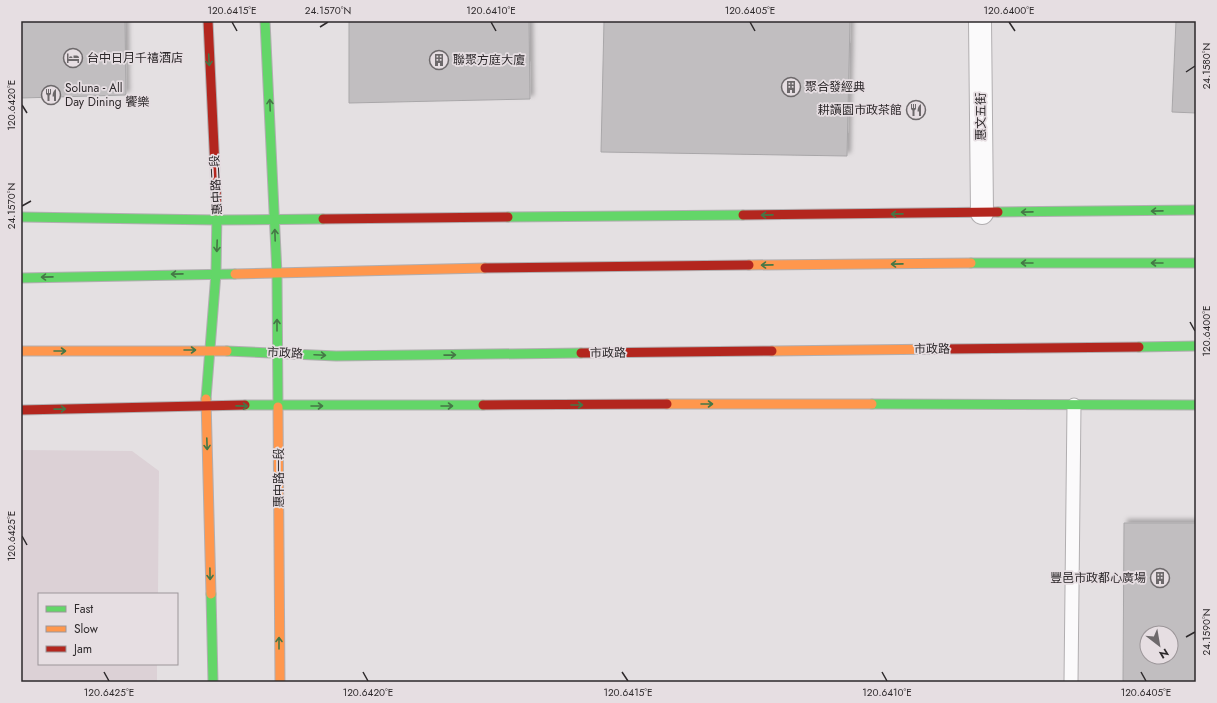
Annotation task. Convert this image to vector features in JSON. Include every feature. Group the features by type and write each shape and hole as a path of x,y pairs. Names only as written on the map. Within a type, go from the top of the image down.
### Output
{"street":[{"name":"惠中路二段","path":"208,21 218,220 216,273 210,350"},
{"path":"265,21 277,274"},
{"name":"惠文五街","path":"980,21 982,213"},
{"path":"21,217 218,220 1196,210"},
{"path":"21,278 574,267 973,263 1196,263"},
{"name":"惠中路一段","path":"277,274 280,682"},
{"name":"市政路","path":"21,351 210,350 336,356 1196,346"},
{"path":"210,350 206,405 213,682"},
{"path":"21,410 206,405 968,403 1196,405"}],"lane":[{"path":"1071,682 1074,405"}],"shaded area":[{"path":"21,450 132,451 159,471 158,593 38,593 38,665 157,665 157,682 21,682"}],"building":[{"name":"台中日月千禧酒店","path":"21,21 125,21 126,95 21,98"},
{"name":"聯聚方庭大廈","path":"349,21 529,21 530,99 349,103"},
{"path":"604,21 850,21 847,156 601,152"},
{"path":"1176,21 1196,21 1196,113 1172,112"},
{"name":"豐邑市政都心廣場","path":"1124,523 1196,523 1196,682 1123,682"}],"traffic: fast":[{"path":"265,21 277,274 278,407"},
{"path":"998,212 1196,210"},
{"path":"206,399 216,273 217,211"},
{"path":"508,217 743,215"},
{"path":"21,217 217,220 323,219"},
{"path":"971,263 1196,263"},
{"path":"21,278 235,274"},
{"path":"1139,347 1196,346"},
{"path":"227,351 336,356 581,353"},
{"path":"872,404 1196,405"},
{"path":"245,405 483,405"},
{"path":"211,594 213,682"}],"traffic: slow":[{"path":"749,265 971,263"},
{"path":"235,274 485,268"},
{"path":"772,351 944,349"},
{"path":"21,351 227,351"},
{"path":"206,399 211,594"},
{"path":"667,404 872,404"},
{"path":"278,407 280,682"}],"traffic: jam":[{"path":"208,21 217,211"},
{"path":"743,215 998,212"},
{"path":"323,219 508,217"},
{"path":"485,268 749,265"},
{"path":"944,349 1139,347"},
{"path":"581,353 772,351"},
{"path":"483,405 667,404"},
{"path":"21,410 245,405"}],"place":[{"name":"台中日月千禧酒店","path":"73,58"},
{"name":"聯聚方庭大廈","path":"439,60"},
{"name":"聚合發經典","path":"791,87"},
{"name":"Soluna - All Day Dining 饗樂","path":"51,95"},
{"name":"耕讀園市政茶館","path":"916,110"},
{"name":"豐邑市政都心廣場","path":"1160,578"}]}
